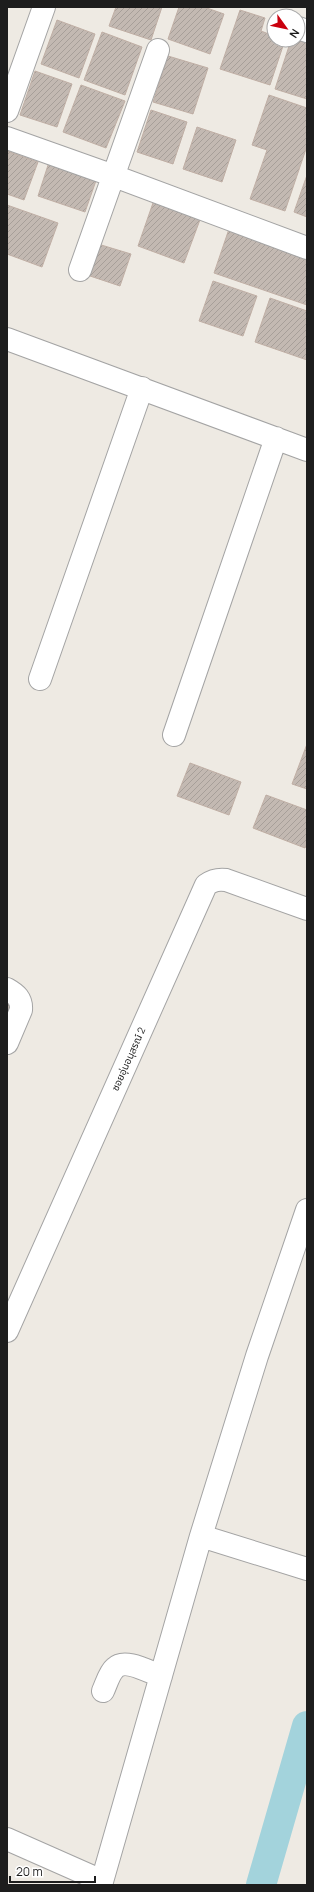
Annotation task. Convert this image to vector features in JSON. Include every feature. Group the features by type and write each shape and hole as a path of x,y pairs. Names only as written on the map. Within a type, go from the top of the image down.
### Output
{"street":[{"path":"7,111 44,8"},
{"path":"80,270 158,50"},
{"path":"7,138 307,248"},
{"path":"7,339 307,450"},
{"path":"40,679 142,388"},
{"path":"174,735 276,438"},
{"name":"ซอยอุ่นอนุสรณ์ 2","path":"7,1331 206,885 211,881 219,879 226,880 307,909"},
{"path":"7,989 18,996 21,1004 21,1010 7,1043"},
{"path":"7,1839 101,1883 201,1536 257,1356 307,1210"},
{"path":"201,1536 307,1569"},
{"path":"103,1691 114,1668 122,1665 131,1665 161,1676"}],"building":[{"path":"116,7 162,7 151,40 109,26"},
{"path":"179,7 204,7 224,14 210,54 168,39"},
{"path":"240,10 265,18 261,31 266,33 266,48 282,48 270,85 220,69"},
{"path":"57,20 95,34 79,78 41,64"},
{"path":"102,32 142,47 125,95 84,80"},
{"path":"307,41 307,99 275,89 288,48 306,48"},
{"path":"168,56 208,68 193,114 153,102"},
{"path":"35,71 72,84 57,127 20,115"},
{"path":"81,85 125,101 106,148 63,132"},
{"path":"269,95 307,108 307,146 285,211 250,199 267,150 252,145"},
{"path":"151,110 187,122 173,164 137,152"},
{"path":"197,127 236,140 222,182 183,169"},
{"path":"7,151 38,162 24,200 7,194"},
{"path":"50,159 98,175 85,212 38,196"},
{"path":"307,175 307,217 294,212"},
{"path":"154,200 201,217 184,263 138,246"},
{"path":"7,205 58,223 42,267 7,254"},
{"path":"230,226 307,252 307,305 214,273"},
{"path":"98,244 131,254 120,286 87,275"},
{"path":"213,281 257,296 243,336 199,321"},
{"path":"270,298 307,311 307,360 255,342"},
{"path":"307,744 307,789 292,784"},
{"path":"190,763 241,782 229,815 177,796"},
{"path":"266,795 307,810 307,844 305,848 253,828"},
{"path":"7,1002 12,1005 7,1016"}],"waterway":[{"path":"261,1885 307,1726"}]}
